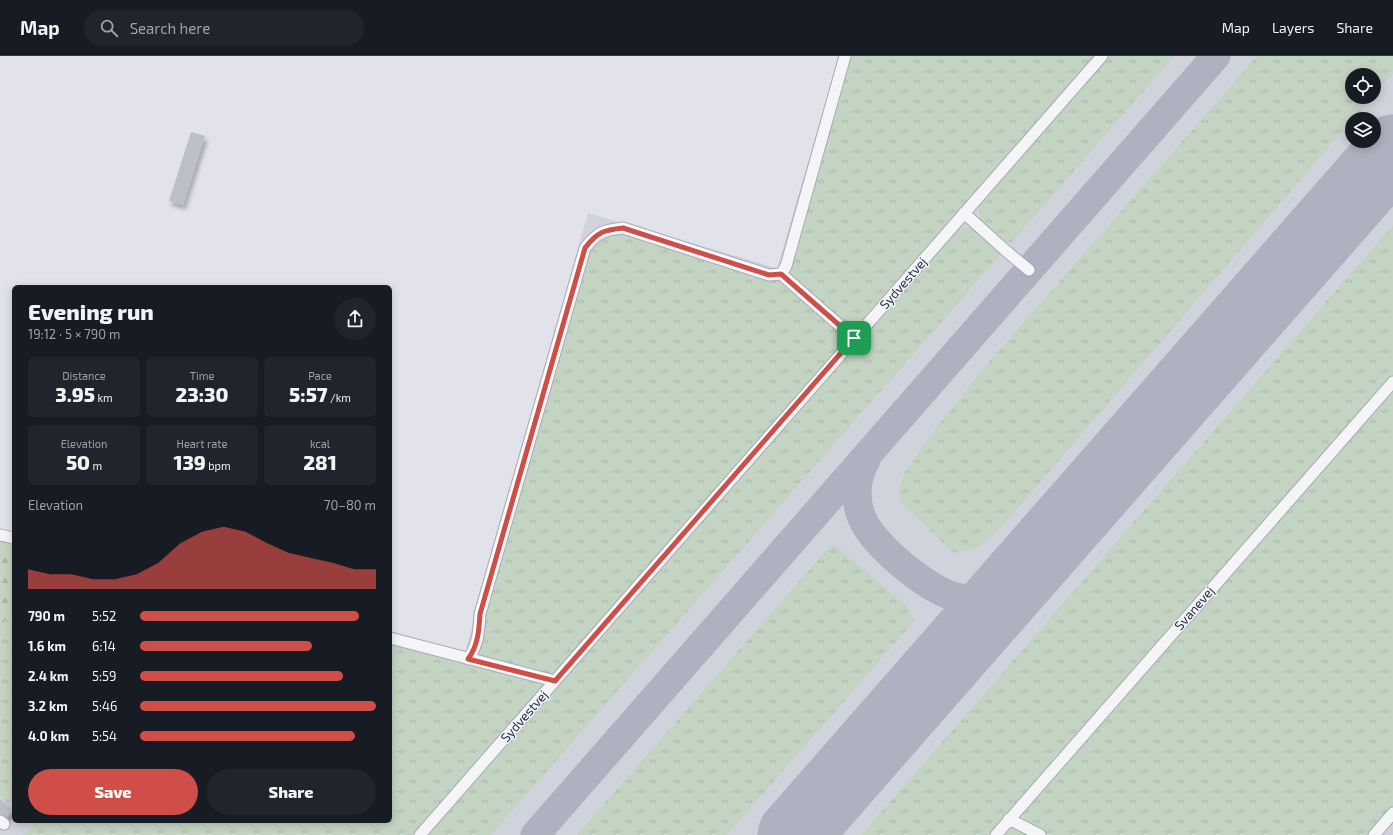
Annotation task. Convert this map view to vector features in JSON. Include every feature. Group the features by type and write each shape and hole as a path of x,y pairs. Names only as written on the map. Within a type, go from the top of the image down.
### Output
{"lane":[{"path":"781,274 786,266 845,56"},
{"name":"Sydvestvej","path":"420,835 1102,56"},
{"path":"964,213 1029,270"},
{"path":"468,659 473,652 479,630 480,614 585,248 594,236 607,230 623,228 769,275 781,274 854,338"},
{"name":"Svanevej","path":"996,835 1393,382"},
{"path":"0,535 12,538"},
{"path":"392,639 555,681"},
{"path":"1374,835 1393,813"},
{"path":"1009,819 1040,835"}],"shaded area":[{"path":"839,56 1393,56 1393,835 0,835 0,531 12,534 12,823 392,823 392,633 465,652 588,213 777,268"}],"green space":[{"path":"848,56 1096,56 852,333 786,274"},
{"path":"1108,56 1174,56 1011,243 1001,241 980,220 979,203 1002,174"},
{"path":"1257,56 1393,56 1393,73 1381,87 1381,68 1345,68 1345,104 1366,104 1359,112 1345,112 1345,128 1004,524 978,548 954,553 901,503 898,495 904,473 943,419 990,361"},
{"path":"1393,225 1393,377 992,835 861,835"},
{"path":"956,228 972,228 1001,254 491,835 428,835"},
{"path":"622,232 779,278 847,338 553,677 475,658 485,611 593,240"},
{"path":"1393,386 1393,806 1367,835 1046,835 1029,826 1024,819 1023,808"},
{"path":"0,537 12,540 12,807 0,796"},
{"path":"0,544 12,547 12,615 0,624"},
{"path":"831,545 838,548 906,605 915,620 727,835 577,835"},
{"path":"392,642 544,681 545,685 413,835 23,835 33,826 30,823 392,823"},
{"path":"1013,825 1034,835 1000,835 1007,826"}],"building":[{"path":"191,132 205,136 183,205 169,201"},
{"path":"0,799 12,809 12,811 7,818 0,814"}],"taxiway":[{"path":"535,835 1216,56"},
{"path":"866,460 858,481 857,496 859,511 868,529 890,554 920,578 949,595 961,598 974,598 987,596 1011,587"}],"runway":[{"path":"794,835 1393,151"}],"route":[{"path":"623,228 769,275 781,274 854,338 555,681 468,659 473,652 479,630 480,614 585,248 594,236 607,230 623,228"}]}
